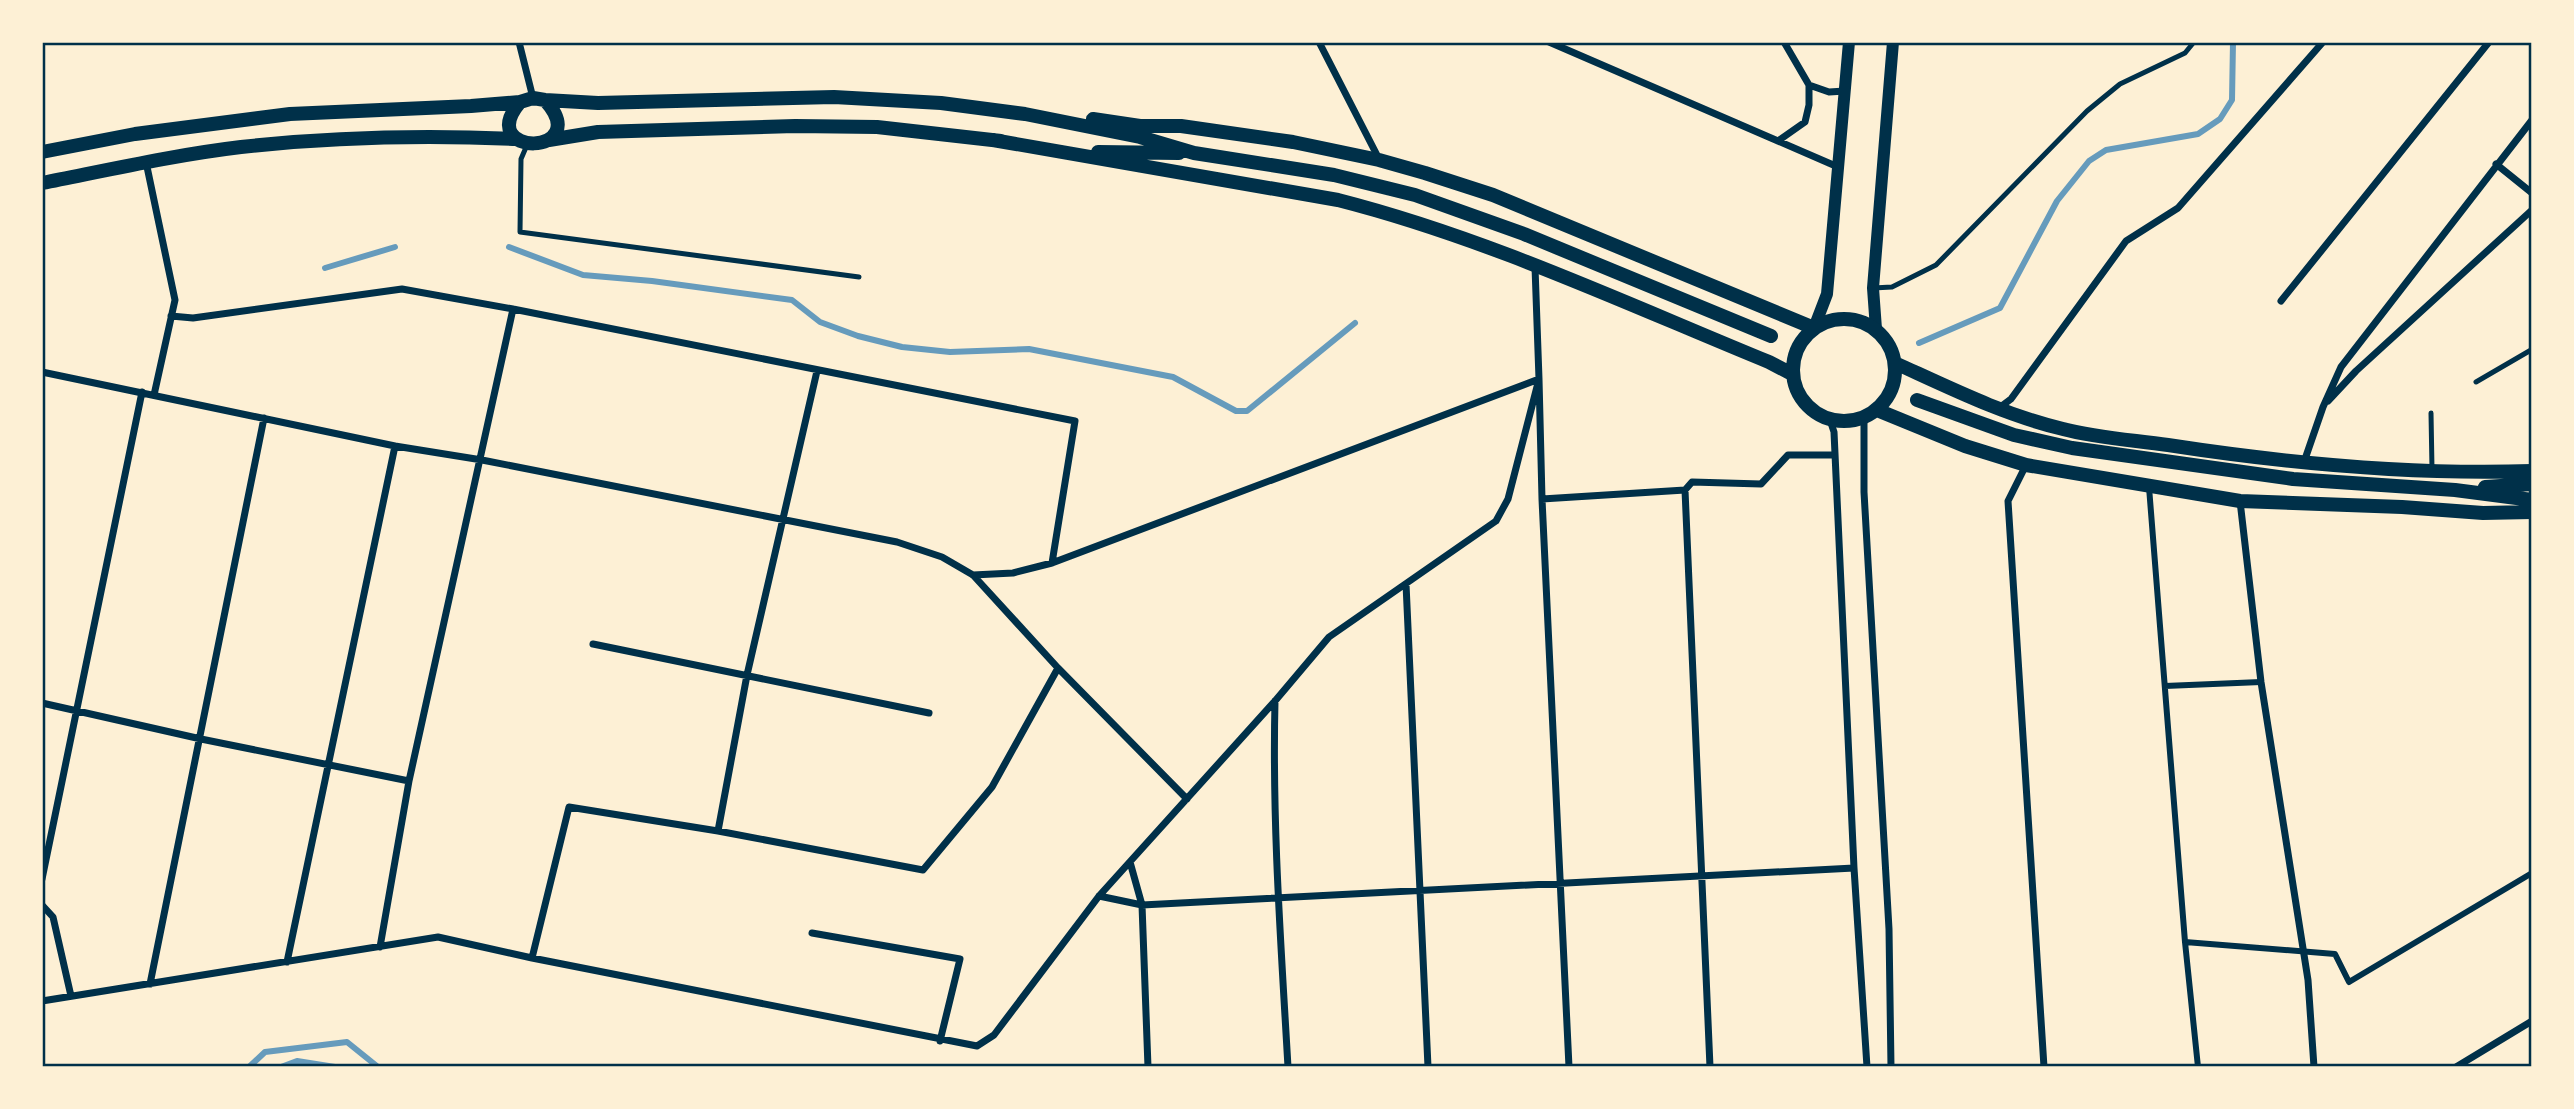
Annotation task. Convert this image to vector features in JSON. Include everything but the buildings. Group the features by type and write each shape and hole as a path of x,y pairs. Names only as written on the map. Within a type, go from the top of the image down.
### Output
{"main road":[{"path":"42,152 135,134 290,114 533,100 598,103 834,97 941,103 1025,114 1140,137 1194,153 1334,175 1415,195 1462,210 1771,336"},
{"path":"533,100 555,113 556,128 549,140"},
{"path":"522,142 510,127 511,113 533,100"},
{"path":"1025,114 1090,118 1140,125 1181,126 1293,142 1379,160 1493,195 1814,328"},
{"path":"42,183 146,162 240,148 313,142 462,137 540,144 598,132 795,126 877,127 1085,151 1194,153"},
{"path":"993,140 1338,200 1395,215 1469,239 1769,362 1792,374"},
{"path":"1849,319 1875,329 1889,345 1895,363 1895,378 1889,397 1877,410 1864,418 1846,422 1819,415 1800,398 1792,374 1793,360 1802,340 1814,328 1829,321 1849,319"},
{"path":"1895,363 1997,409 2064,430 2237,456 2304,463 2532,471"},
{"path":"1917,400 2014,435 2072,447 2293,480 2455,490 2532,500"},
{"path":"1877,410 1965,446 2026,465 2149,487 2240,501 2527,513"},
{"path":"2455,490 2532,484"}],"street":[{"path":"519,42 533,100"},
{"path":"1319,42 1379,160"},
{"path":"1549,42 1838,167"},
{"path":"1777,141 1805,122 1809,105 1809,85 1784,42"},
{"path":"1814,328 1827,294 1849,42"},
{"path":"1875,329 1873,288 1893,42"},
{"path":"1997,409 2011,399 2126,241 2178,208 2323,42"},
{"path":"2281,301 2489,42"},
{"path":"1809,85 1829,92 1845,91"},
{"path":"2304,463 2323,407 2341,367 2532,120"},
{"path":"146,162 175,300 154,395"},
{"path":"2496,164 2532,193"},
{"path":"2323,407 2356,371 2532,210"},
{"path":"1535,266 1542,499 1569,1067"},
{"path":"172,316 193,318 402,289 1075,421 1052,563"},
{"path":"380,947 409,781 482,460 513,309"},
{"path":"718,831 747,675 817,371"},
{"path":"42,372 395,446 482,460 897,542 942,557 973,575 1058,668 1187,799"},
{"path":"973,575 1013,573 1052,563 1539,379"},
{"path":"42,1001 438,937 940,1041 978,1046 994,1035 1099,896 1275,701 1329,637 1496,521 1508,499 1539,379"},
{"path":"42,879 142,392"},
{"path":"150,984 264,418"},
{"path":"1864,418 1864,492 1889,929 1891,1067"},
{"path":"1830,420 1834,432 1854,868 1867,1067"},
{"path":"288,962 395,446"},
{"path":"1710,1067 1685,490 1692,482 1761,484 1788,456 1835,455"},
{"path":"2026,465 2008,501 2044,1067"},
{"path":"2149,487 2185,942 2198,1067"},
{"path":"1542,499 1685,490"},
{"path":"2240,501 2261,682 2308,980 2314,1067"},
{"path":"1406,584 1427,1067"},
{"path":"593,644 929,713"},
{"path":"532,958 569,807 718,831 923,870 992,787 1058,668"},
{"path":"2165,686 2261,682"},
{"path":"1275,701 1279,898 1288,1067"},
{"path":"42,702 201,739 409,781"},
{"path":"1130,862 1142,905 1148,1067"},
{"path":"1099,896 1142,905 1854,868"},
{"path":"2185,942 2335,954 2349,982 2532,873"},
{"path":"42,905 54,917 71,996"},
{"path":"812,933 960,960 940,1041"},
{"path":"2456,1067 2532,1021"}],"lane":[{"path":"1873,288 1892,287 1936,265 2087,111 2120,84 2185,53 2194,42"},
{"path":"522,142 520,232 859,276"},
{"path":"2476,382 2531,350 2532,352"},
{"path":"2431,413 2432,469"}],"waterway":[{"path":"1919,343 2000,308 2057,201 2089,161 2106,150 2198,134 2220,119 2232,100 2233,42"},
{"path":"325,268 395,247"},
{"path":"509,247 583,275 652,281 792,300 820,322 858,336 902,347 950,352 1029,349 1173,377 1236,411 1247,411 1355,323"},
{"path":"249,1067 265,1052 347,1042 378,1067"},
{"path":"281,1067 297,1061 335,1067"}]}
